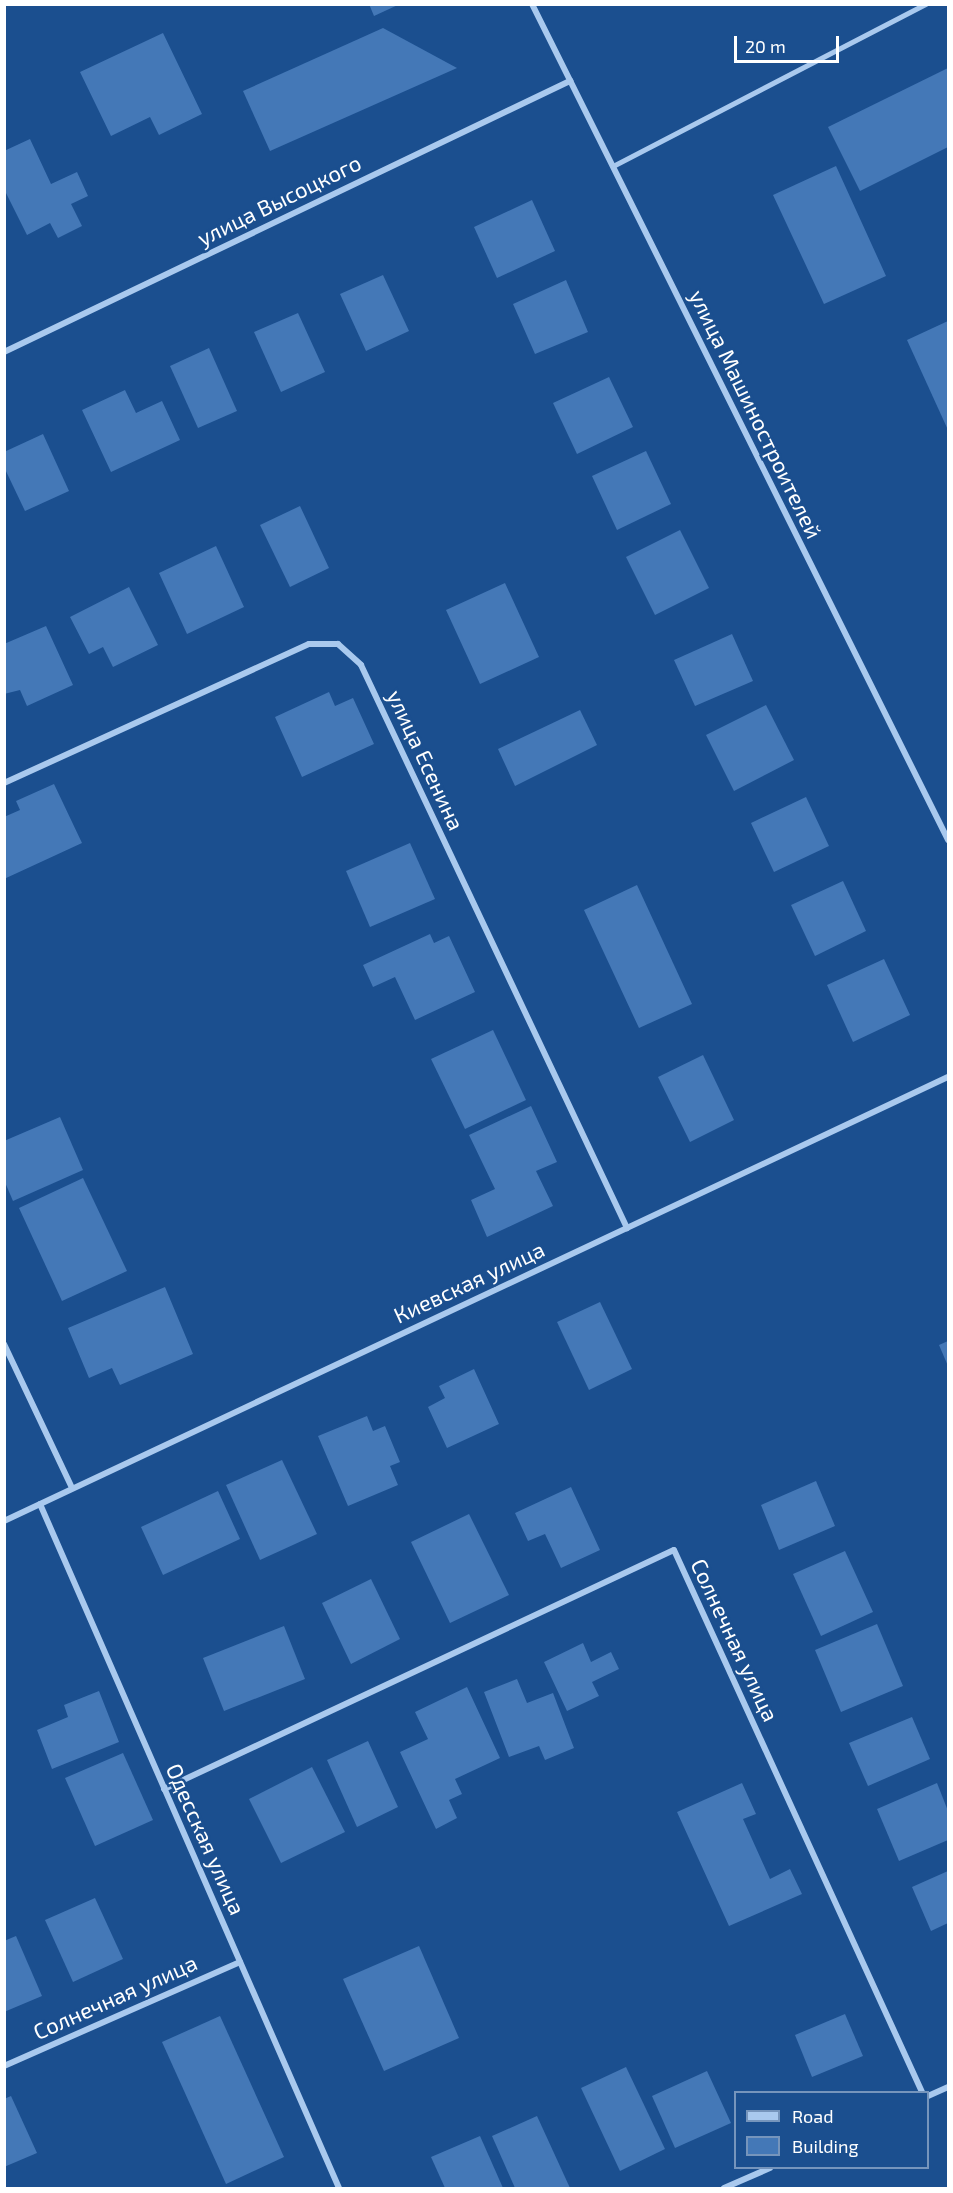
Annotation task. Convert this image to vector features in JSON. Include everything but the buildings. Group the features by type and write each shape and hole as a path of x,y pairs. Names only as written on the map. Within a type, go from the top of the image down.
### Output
{"street":[{"name":"улица Машиностроителей","path":"532,4 948,840"},
{"name":"улица Высоцкого","path":"4,352 570,81"},
{"name":"улица Есенина","path":"4,783 309,644 338,644 361,665 627,1228"},
{"name":"Киевская улица","path":"4,1521 948,1077"},
{"path":"4,1344 72,1488"},
{"name":"Одесская улица","path":"40,1504 339,2188"},
{"name":"Солнечная улица","path":"164,1789 674,1550 922,2091"},
{"name":"Солнечная улица","path":"4,2066 240,1962"},
{"path":"929,2095 948,2087"},
{"path":"724,2188 768,2169"}],"lane":[{"path":"613,166 926,4"}]}
